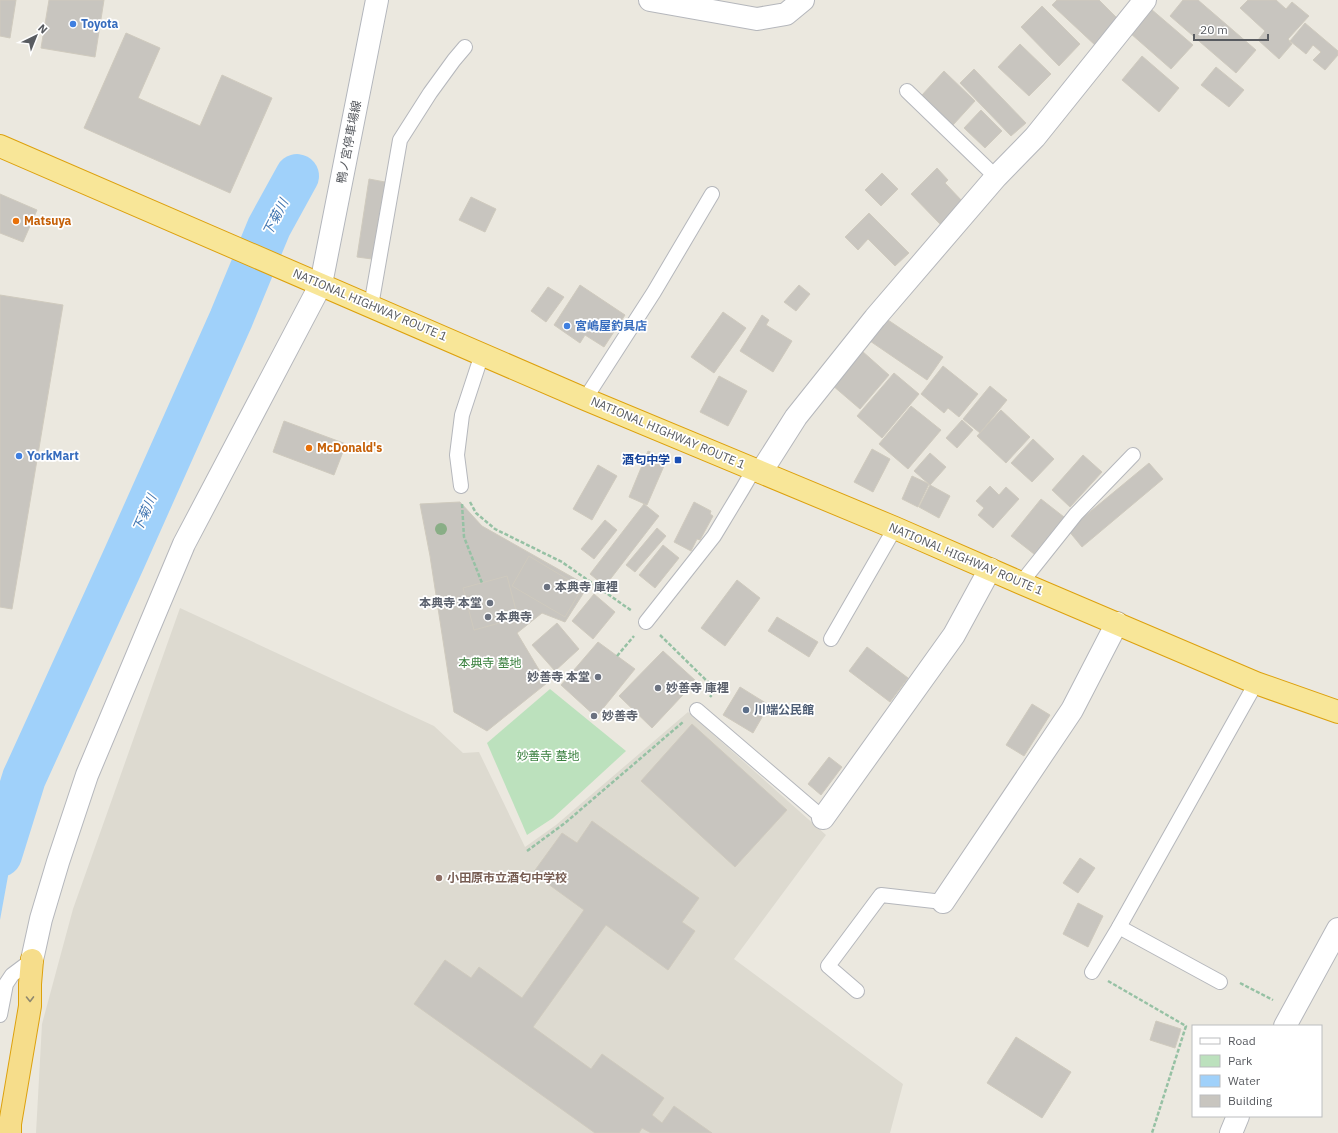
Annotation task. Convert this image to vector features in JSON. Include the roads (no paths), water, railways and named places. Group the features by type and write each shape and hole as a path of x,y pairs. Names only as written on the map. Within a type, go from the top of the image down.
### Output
{"highway":[{"name":"NATIONAL HIGHWAY ROUTE 1","path":"0,146 585,399 758,470 1256,683 1338,712"},
{"path":"10,1133 10,1124 30,1006 32,960"}],"street":[{"name":"鴨ノ宮停車場線","path":"32,960 58,862 87,775 181,551 321,284 377,0"},
{"path":"650,0 757,19 786,14 803,0"},
{"path":"758,470 796,417 875,318 996,177 1035,137 1145,0"},
{"path":"823,818 954,635 990,569"},
{"path":"943,902 1072,710 1117,623"},
{"path":"1289,1019 1338,929"},
{"path":"1231,1133 1238,1117"}],"lane":[{"path":"372,306 400,140 430,93 454,60 465,48"},
{"path":"907,90 996,177"},
{"path":"585,399 654,292 712,194"},
{"path":"461,486 457,455 462,415 482,354"},
{"path":"1021,583 1076,514 1133,455"},
{"path":"646,622 714,536 743,488 758,470"},
{"path":"831,639 895,528"},
{"path":"1092,972 1119,927 1256,683"},
{"path":"697,710 823,818"},
{"path":"857,991 828,966 881,895 943,902"},
{"path":"1119,927 1220,982"},
{"path":"0,1015 6,984 12,975 32,960"}],"water":[{"path":"9,778 37,793 10,865 0,920 0,808"}],"waterway":[{"name":"下菊川","path":"0,855 24,778 231,319 269,227 297,176"}],"place":[{"name":"Toyota","path":"73,24"},
{"name":"Matsuya","path":"16,221"},
{"name":"宮嶋屋釣具店","path":"567,326"},
{"name":"McDonald's","path":"309,448"},
{"name":"YorkMart","path":"19,456"},
{"name":"酒匂中学","path":"678,460"},
{"name":"本典寺 庫裡","path":"547,587"},
{"name":"本典寺 本堂","path":"490,603"},
{"name":"本典寺","path":"488,617"},
{"name":"妙善寺 本堂","path":"598,677"},
{"name":"妙善寺 庫裡","path":"658,688"},
{"name":"川端公民館","path":"746,710"},
{"name":"妙善寺","path":"594,716"},
{"name":"小田原市立酒匂中学校","path":"439,878"}],"park label":[{"name":"本典寺 墓地","path":"490,663"},
{"name":"妙善寺 墓地","path":"548,756"}]}
